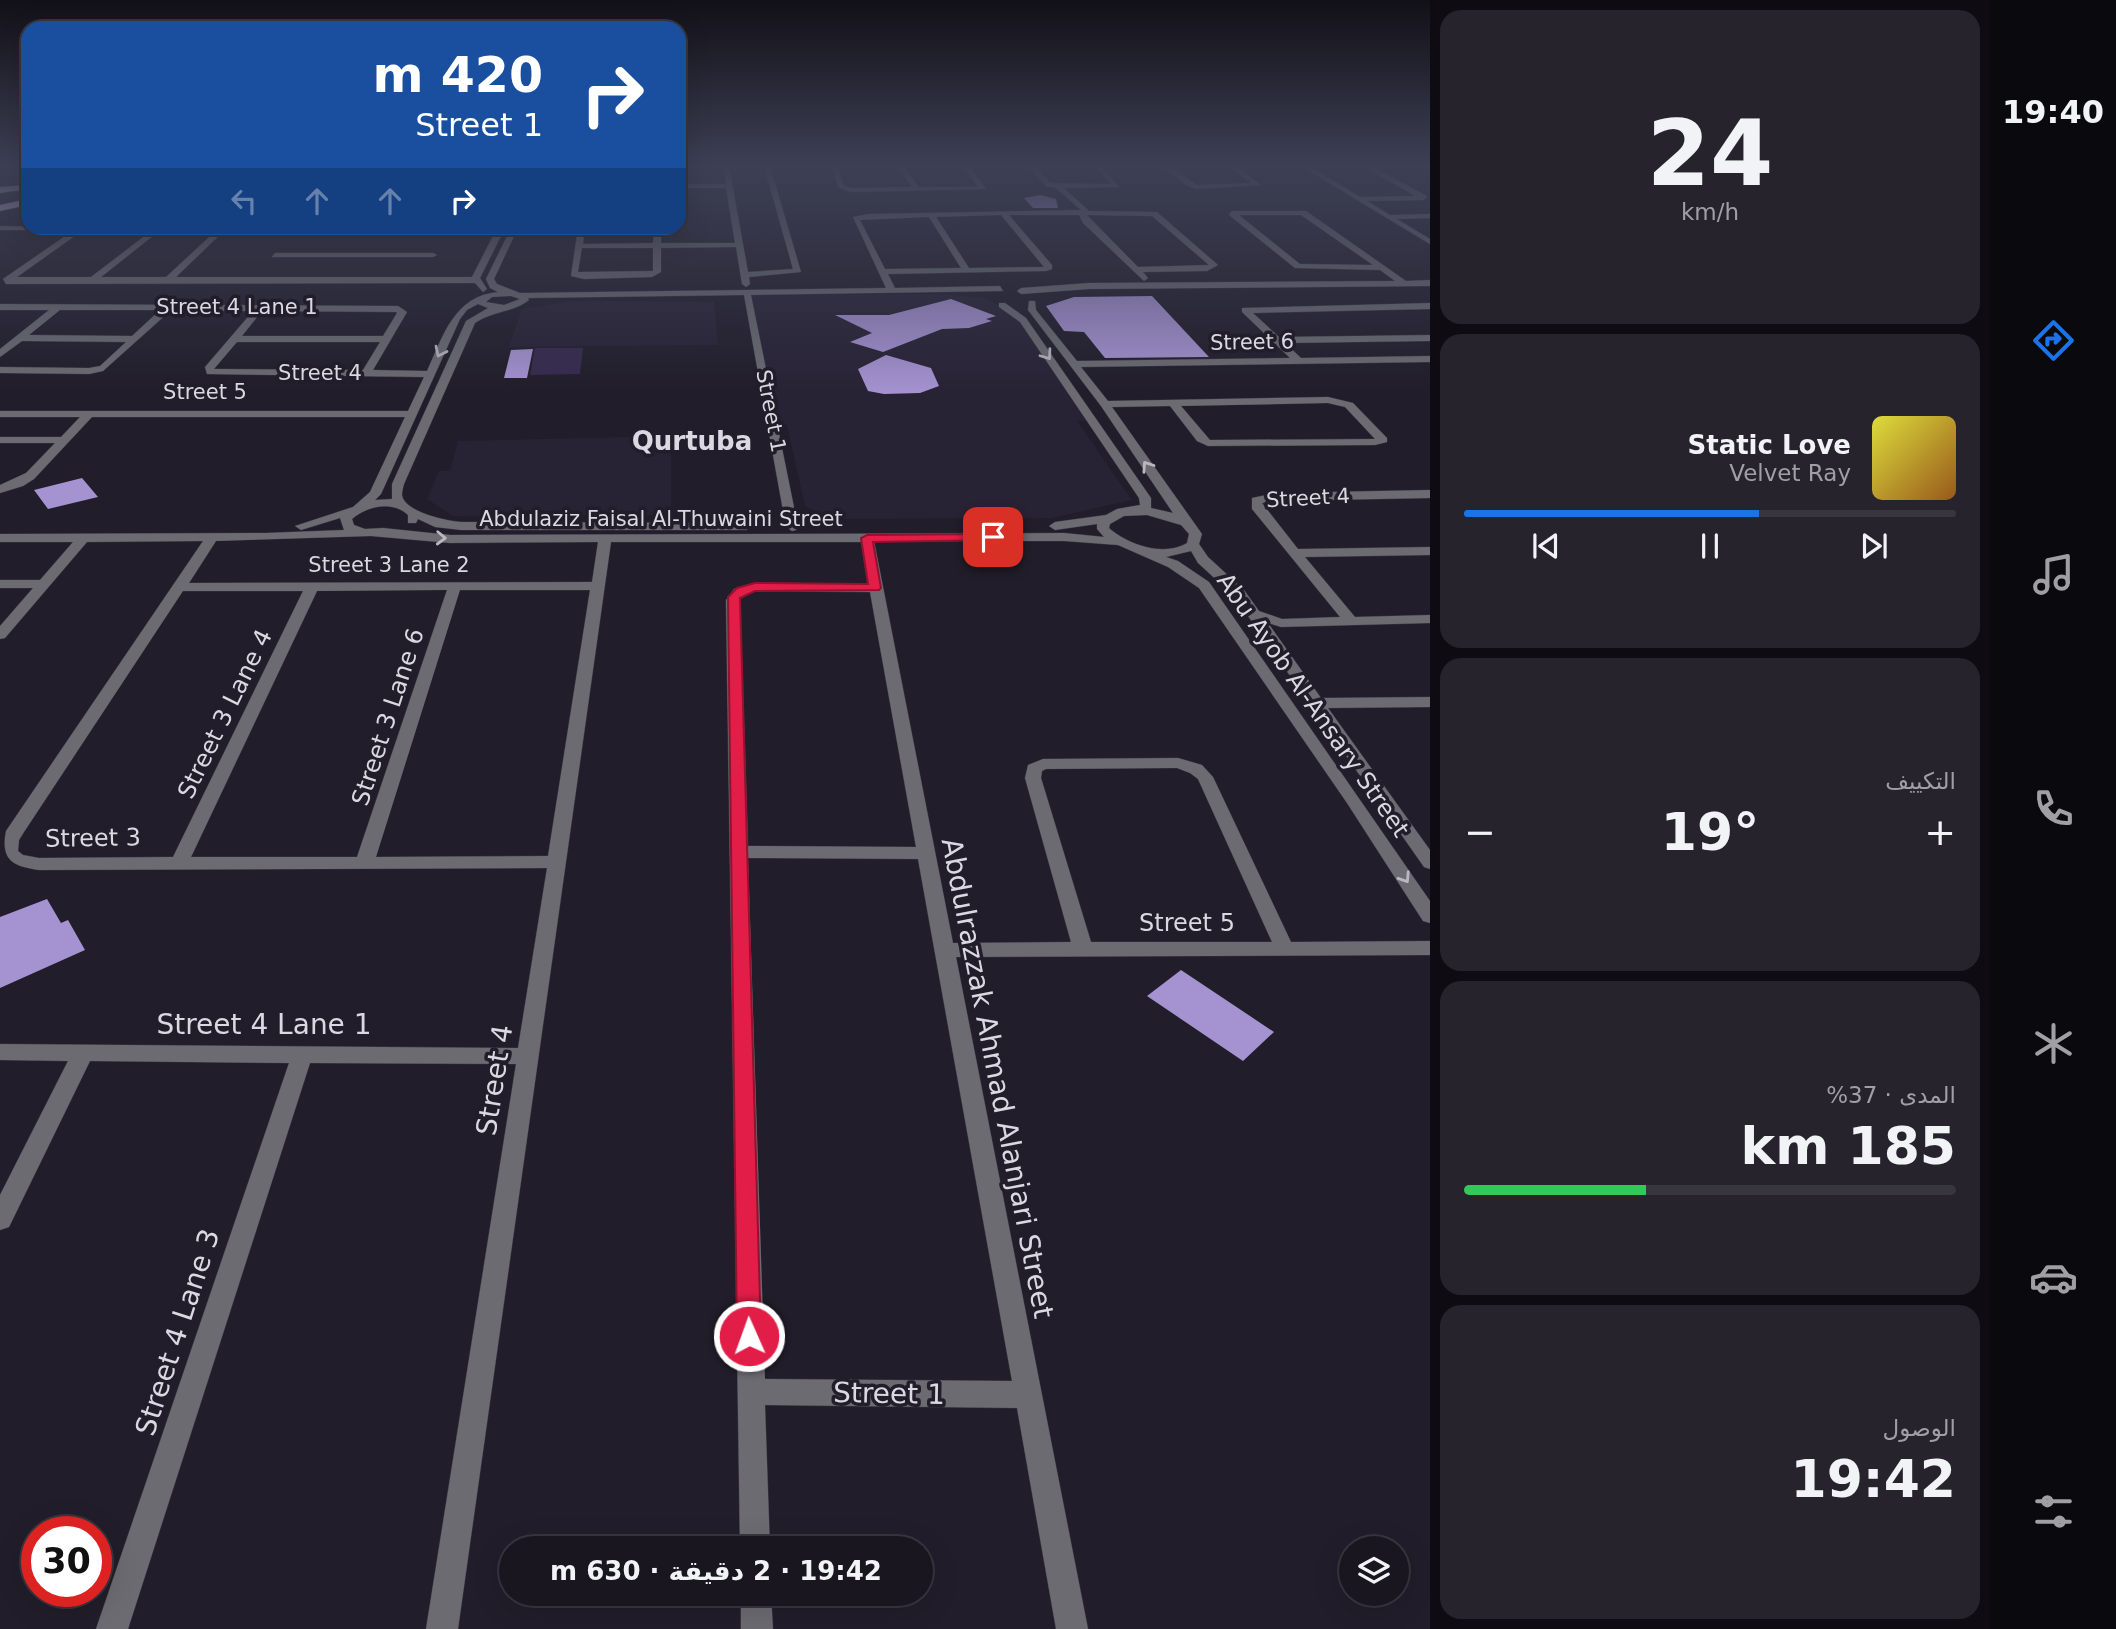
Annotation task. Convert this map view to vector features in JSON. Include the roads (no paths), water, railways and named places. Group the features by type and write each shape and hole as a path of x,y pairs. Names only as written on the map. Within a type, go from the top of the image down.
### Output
{"street":[{"path":"4,283 61,242"},
{"path":"93,280 141,242"},
{"path":"168,280 208,242"},
{"path":"267,263 287,242"},
{"path":"428,263 441,242"},
{"path":"476,280 494,242"},
{"path":"507,242 490,279 493,286 521,295 939,294 1002,305 1077,293 1191,288 1430,285"},
{"path":"579,242 574,274 584,276 654,274 657,272 657,242"},
{"name":"Street 1","path":"738,242 792,527"},
{"path":"745,275 798,270 790,242"},
{"path":"867,242 891,289"},
{"path":"949,242 967,271"},
{"path":"882,272 1043,270 1049,267 1027,242"},
{"path":"1108,242 1151,286"},
{"path":"1137,270 1208,269 1214,265 1187,242"},
{"path":"1268,242 1297,265 1382,268"},
{"path":"1345,242 1404,283"},
{"path":"578,246 739,245"},
{"path":"275,255 433,255"},
{"path":"252,280 260,271"},
{"path":"4,283 420,276 476,280"},
{"path":"476,280 485,293 482,298"},
{"path":"1213,288 1404,283 1430,285"},
{"path":"508,293 482,298 458,315 388,462 376,494 348,516 346,524 367,533 403,527 412,519 396,488 471,321 480,314 503,307 579,298 891,289 1021,291 1151,286 1191,288"},
{"path":"987,301 984,293 1000,289"},
{"path":"1021,291 1036,298 1032,310 1076,364 1196,534 1192,545 1180,551 1166,553 1133,549"},
{"path":"515,305 525,300 521,295"},
{"path":"482,298 485,305 503,307"},
{"path":"1002,305 1023,320 1145,498 1146,506 1139,511"},
{"path":"1299,361 1245,310 1430,306"},
{"name":"Street 4 Lane 1","path":"0,307 398,309 402,312 367,373"},
{"path":"0,354 58,307"},
{"path":"0,370 96,370 108,365 169,307"},
{"name":"Street 4","path":"261,307 209,369 211,372 429,373"},
{"path":"19,338 135,339"},
{"path":"236,338 386,339"},
{"path":"1277,341 1430,338"},
{"name":"Street 6","path":"1076,364 1430,359"},
{"path":"1105,404 1328,400 1349,405 1383,440 1208,443 1201,439 1172,403"},
{"name":"Street 5","path":"0,414 410,414"},
{"path":"0,489 14,486 27,478 88,415"},
{"path":"0,440 64,440"},
{"path":"1110,446 1133,444"},
{"path":"388,462 408,462"},
{"name":"Street 4","path":"1350,620 1256,506 1256,501 1276,496 1430,494"},
{"path":"0,527 297,526 324,521 382,503 407,508"},
{"name":"Abdulaziz Faisal Al-Thuwaini Street","path":"407,508 429,521 461,526 1046,527 1107,519 1121,512 1139,511"},
{"path":"1139,511 1161,513 1185,522"},
{"path":"1107,519 1103,529 1116,542"},
{"name":"Abdulaziz Faisal Al-Thuwaini Street","path":"0,538 212,538 367,533 439,538 606,539 1065,537 1116,542 1133,549"},
{"path":"0,635 83,538"},
{"name":"Street 3","path":"212,538 15,831 9,852 18,860 31,863 557,862"},
{"name":"Abdulrazzak Ahmad Alanjari Street","path":"867,538 874,588 945,950 1072,1629"},
{"name":"Street 4","path":"442,1629 606,539"},
{"name":"Abu Ayob Al-Ansary Street","path":"1192,545 1203,560 1231,584 1430,863"},
{"name":"Abu Ayob Al-Ansary Street","path":"1133,549 1173,564 1204,585 1430,916"},
{"path":"1295,553 1430,551"},
{"path":"0,584 43,584"},
{"name":"Street 3 Lane 6","path":"365,861 455,586"},
{"name":"Street 3 Lane 2","path":"179,587 599,586"},
{"name":"Street 3 Lane 4","path":"180,861 312,587"},
{"path":"755,1536 734,597 742,590 755,587 874,588"},
{"path":"1253,614 1281,623 1430,619"},
{"path":"1266,634 1281,623"},
{"path":"1318,703 1427,706"},
{"path":"1083,950 1033,778 1034,769 1043,764 1170,763 1196,769 1205,778 1285,949"},
{"path":"1354,801 1363,807 1380,809 1386,805 1385,799"},
{"path":"1379,839 1379,831 1389,828 1399,829 1411,836"},
{"path":"738,852 925,853"},
{"name":"Street 5","path":"945,950 1430,948"},
{"name":"Street 4 Lane 1","path":"0,1052 527,1056"},
{"path":"0,1219 83,1053"},
{"name":"Street 4 Lane 3","path":"112,1629 302,1055"},
{"name":"Street 1","path":"751,1392 1028,1395"},
{"path":"756,1606 757,1629"}],"district":[{"name":"Qurtuba","path":"692,441"}]}
